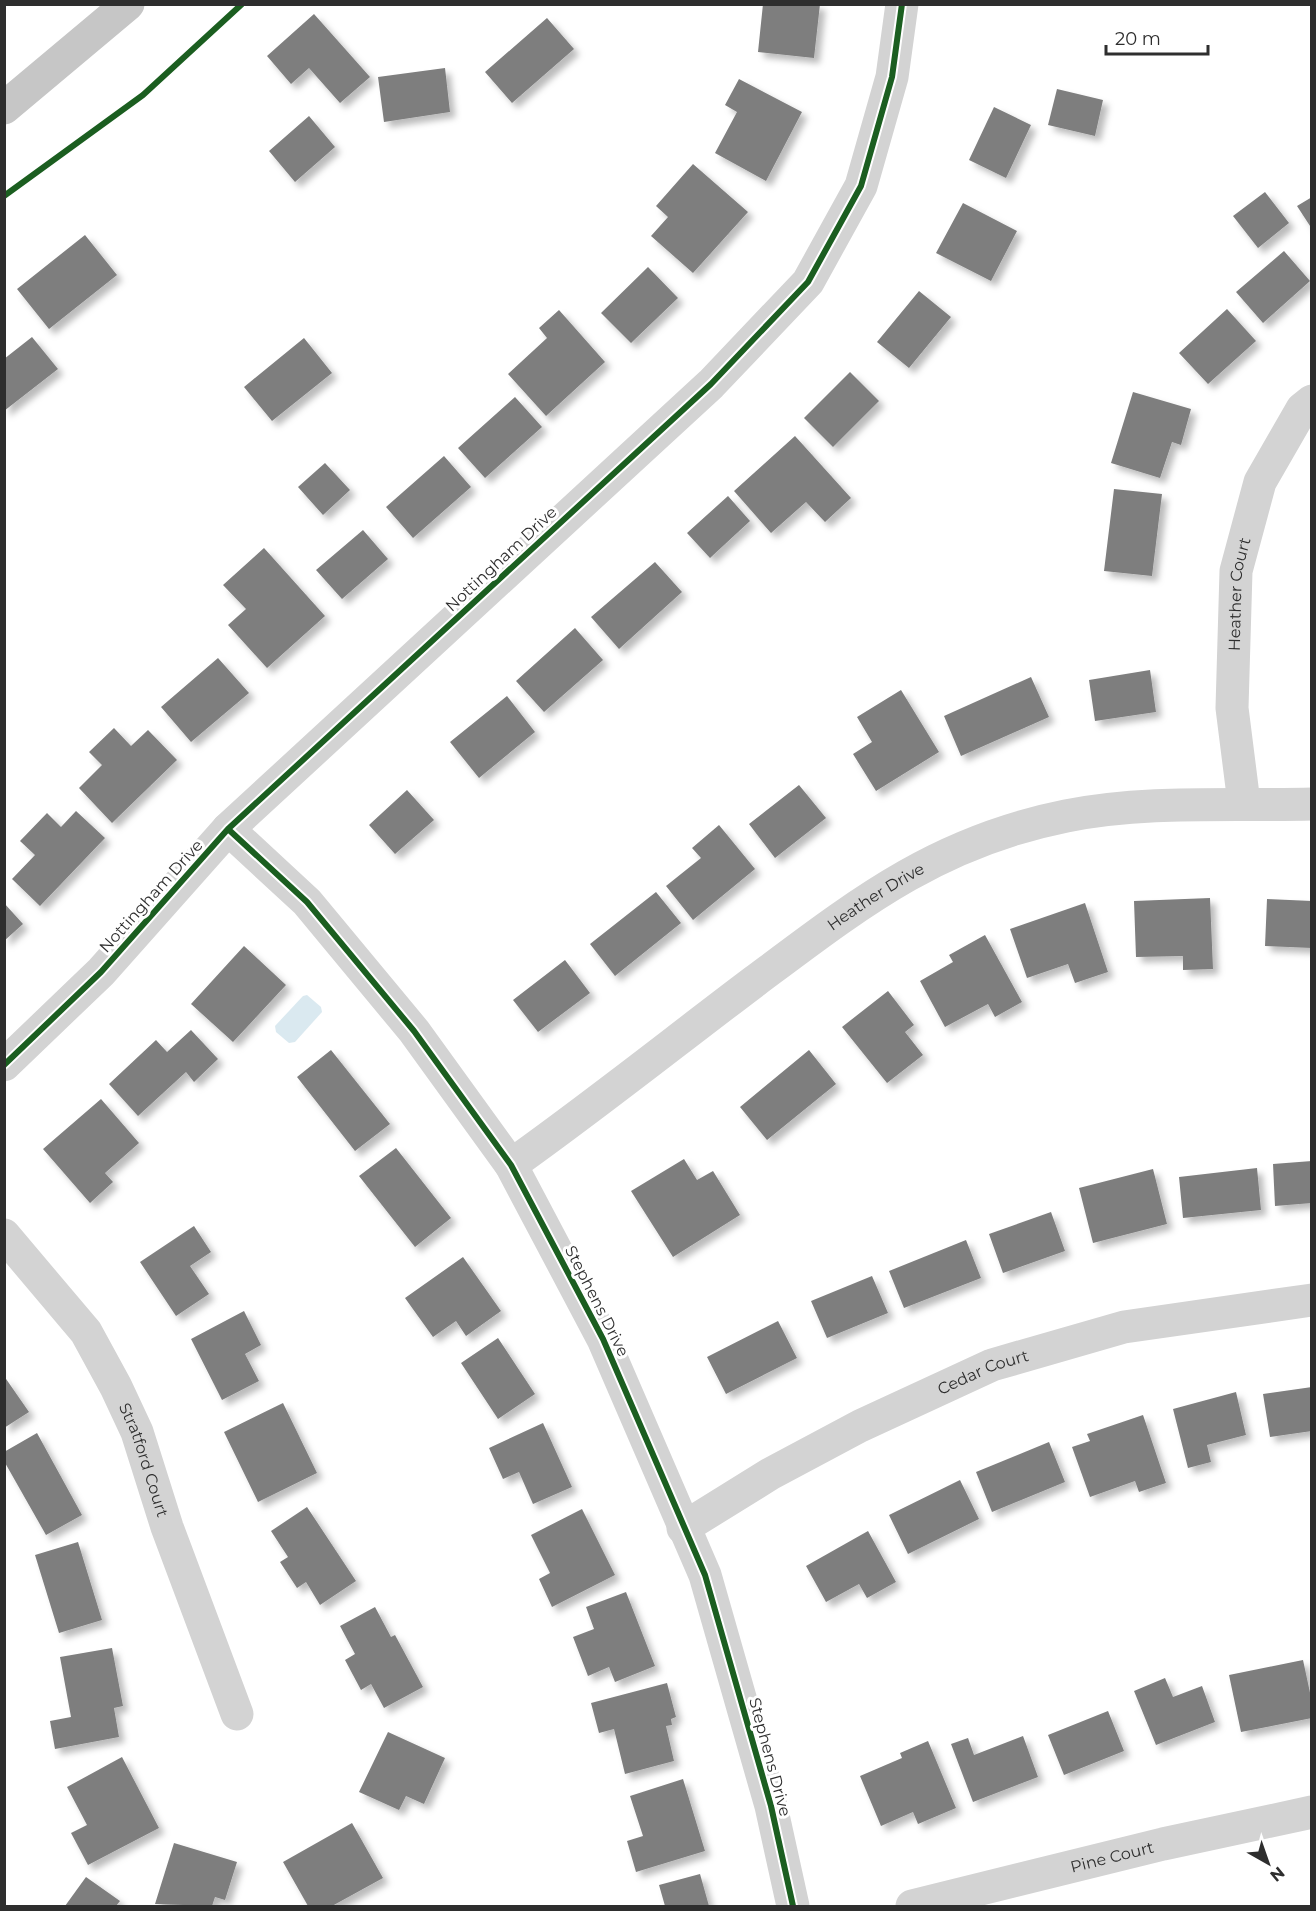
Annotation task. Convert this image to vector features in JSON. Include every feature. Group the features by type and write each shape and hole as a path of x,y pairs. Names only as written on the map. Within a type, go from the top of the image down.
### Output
{"main road":[{"path":"4,108 128,4"}],"street":[{"name":"Nottingham Drive","path":"4,1065 101,972 228,829 711,384 808,282 861,186 892,78 902,4"},
{"name":"Heather Court","path":"1244,803 1232,708 1236,571 1260,482 1302,409 1311,401"},
{"name":"Heather Drive","path":"511,1165 845,914 943,855 1008,831 1067,816 1125,808 1244,803 1311,804"},
{"name":"Stephens Drive","path":"228,829 307,902 414,1031 511,1165 603,1339 705,1575 771,1806 793,1906"},
{"name":"Stratford Court","path":"4,1235 86,1332 116,1387 137,1432 167,1527 237,1714"},
{"name":"Cedar Court","path":"683,1528 770,1474 830,1442 992,1365 1124,1327 1311,1300"},
{"name":"Pine Court","path":"912,1906 1152,1846 1311,1812"}],"shaded area":[{"path":"307,995 321,1007 322,1012 295,1042 289,1043 276,1032 275,1026 303,996"}],"building":[{"path":"763,4 820,4 814,58 758,52"},
{"path":"314,14 370,77 340,103 309,68 291,84 267,56"},
{"path":"547,18 574,49 512,103 485,72"},
{"path":"445,68 450,112 384,122 378,77"},
{"path":"739,79 802,112 766,181 715,153 737,112 725,105"},
{"path":"1057,89 1103,100 1095,136 1048,125"},
{"path":"994,107 1031,125 1006,178 969,160"},
{"path":"309,116 335,147 295,182 269,151"},
{"path":"693,164 748,212 693,273 651,236 668,217 656,206"},
{"path":"1265,192 1289,223 1258,248 1233,216"},
{"path":"1312,197 1312,229 1297,206"},
{"path":"963,203 1017,231 991,281 936,253"},
{"path":"85,235 117,275 49,329 17,289"},
{"path":"1284,251 1310,281 1263,323 1236,292"},
{"path":"648,267 678,298 631,343 601,313"},
{"path":"919,291 951,317 909,368 877,342"},
{"path":"1227,309 1256,341 1208,384 1179,353"},
{"path":"559,310 605,362 546,416 508,374 547,338 539,328"},
{"path":"32,337 58,369 4,411 4,359"},
{"path":"304,338 332,373 272,421 244,387"},
{"path":"850,372 879,401 833,447 804,418"},
{"path":"1133,392 1191,409 1181,445 1172,442 1160,478 1111,463"},
{"path":"515,397 542,427 485,478 458,448"},
{"path":"795,436 851,498 825,522 806,502 771,533 734,491"},
{"path":"444,456 471,487 413,538 386,507"},
{"path":"325,463 350,490 323,515 298,487"},
{"path":"1114,489 1162,494 1152,576 1104,571"},
{"path":"728,496 750,521 710,558 687,533"},
{"path":"363,530 388,559 342,599 316,570"},
{"path":"264,548 325,616 267,668 228,625 246,609 223,585"},
{"path":"655,562 682,592 619,649 591,617"},
{"path":"575,628 603,660 544,712 516,681"},
{"path":"218,658 249,693 191,742 161,707"},
{"path":"1150,670 1156,712 1095,721 1089,680"},
{"path":"1031,677 1049,717 961,756 944,716"},
{"path":"901,690 939,752 876,791 853,754 872,742 857,717"},
{"path":"507,696 535,732 479,778 450,742"},
{"path":"114,728 131,746 148,730 177,760 112,823 79,788 102,765 89,752"},
{"path":"799,785 826,818 775,858 749,824"},
{"path":"407,790 434,820 395,854 369,825"},
{"path":"76,811 105,838 40,906 12,879 35,855 20,841 47,813 61,827"},
{"path":"719,825 755,869 693,920 666,886 701,858 692,848"},
{"path":"656,892 681,923 615,976 590,944"},
{"path":"1210,898 1213,969 1183,970 1183,956 1136,957 1134,901"},
{"path":"1267,899 1312,901 1312,948 1265,946"},
{"path":"4,903 23,924 4,941"},
{"path":"1085,903 1108,972 1075,983 1068,964 1027,978 1010,929"},
{"path":"985,935 1022,1002 995,1017 988,1004 945,1027 920,981 953,962 949,955"},
{"path":"244,946 286,985 233,1042 191,1004"},
{"path":"565,960 590,993 538,1032 513,1000"},
{"path":"888,991 914,1025 905,1032 923,1055 887,1083 842,1027"},
{"path":"191,1030 218,1059 194,1082 186,1072 138,1116 109,1084 156,1040 167,1052"},
{"path":"331,1050 390,1124 355,1151 297,1077"},
{"path":"809,1050 836,1084 767,1140 740,1107"},
{"path":"101,1099 139,1143 105,1173 113,1182 90,1203 43,1149"},
{"path":"396,1148 451,1218 415,1247 359,1176"},
{"path":"684,1159 697,1180 713,1171 740,1215 673,1257 631,1191"},
{"path":"1312,1161 1312,1203 1275,1206 1273,1164"},
{"path":"1257,1168 1261,1210 1183,1218 1179,1177"},
{"path":"1153,1169 1167,1224 1093,1243 1079,1188"},
{"path":"1051,1212 1065,1251 1003,1273 989,1234"},
{"path":"194,1226 211,1252 190,1266 209,1294 176,1316 140,1262"},
{"path":"966,1240 981,1278 904,1308 889,1271"},
{"path":"463,1257 501,1311 466,1336 456,1321 433,1337 405,1298"},
{"path":"872,1276 888,1313 827,1338 811,1301"},
{"path":"244,1311 261,1345 245,1354 259,1381 222,1400 191,1339"},
{"path":"778,1321 797,1358 726,1394 707,1357"},
{"path":"498,1338 535,1394 498,1419 461,1363"},
{"path":"4,1376 29,1412 4,1428"},
{"path":"1312,1387 1312,1431 1270,1437 1263,1394"},
{"path":"1236,1392 1246,1435 1207,1445 1211,1462 1188,1468 1173,1409"},
{"path":"283,1403 317,1473 258,1502 224,1432"},
{"path":"1143,1415 1166,1483 1139,1492 1135,1481 1090,1497 1072,1447 1090,1441 1087,1434"},
{"path":"543,1423 572,1487 533,1504 519,1472 503,1479 489,1448"},
{"path":"37,1433 82,1515 46,1535 4,1461 4,1452"},
{"path":"1049,1442 1065,1482 992,1512 976,1472"},
{"path":"960,1480 979,1519 908,1554 889,1515"},
{"path":"307,1507 356,1581 320,1605 306,1582 297,1588 280,1562 288,1557 271,1531"},
{"path":"582,1509 615,1575 552,1607 539,1579 550,1573 531,1535"},
{"path":"868,1531 896,1582 867,1598 859,1584 826,1602 806,1566"},
{"path":"78,1542 102,1620 59,1633 35,1555"},
{"path":"626,1592 655,1666 615,1682 609,1667 588,1676 573,1637 594,1629 586,1607"},
{"path":"375,1607 391,1637 395,1635 423,1687 384,1708 371,1684 361,1690 345,1660 355,1654 340,1626"},
{"path":"112,1648 123,1706 114,1708 119,1737 55,1749 50,1721 71,1717 60,1657"},
{"path":"1303,1660 1312,1702 1312,1718 1241,1732 1229,1675"},
{"path":"1165,1678 1173,1697 1202,1686 1215,1722 1156,1745 1134,1691"},
{"path":"667,1683 676,1717 671,1719 672,1725 666,1726 674,1761 625,1774 614,1729 599,1733 591,1703"},
{"path":"1108,1711 1124,1751 1064,1775 1048,1735"},
{"path":"388,1732 445,1758 424,1804 406,1796 399,1810 359,1792"},
{"path":"1023,1736 1038,1777 973,1802 951,1744 968,1738 974,1755"},
{"path":"928,1741 956,1808 918,1824 913,1812 881,1826 860,1776 902,1758 900,1753"},
{"path":"122,1757 159,1828 88,1865 71,1833 87,1825 67,1787"},
{"path":"683,1779 705,1851 636,1872 627,1841 643,1836 630,1796"},
{"path":"352,1823 383,1878 332,1906 308,1906 283,1862"},
{"path":"174,1843 237,1862 225,1900 215,1897 212,1906 155,1904"},
{"path":"700,1874 709,1906 665,1906 659,1885"},
{"path":"86,1877 120,1901 116,1906 65,1906"}],"cycle path":[{"path":"4,196 143,95 242,4"},
{"path":"4,1065 101,972 228,829 711,384 808,282 861,186 892,77 902,4"},
{"path":"228,829 307,902 414,1031 511,1165 603,1339 705,1575 771,1806 793,1906"}]}
